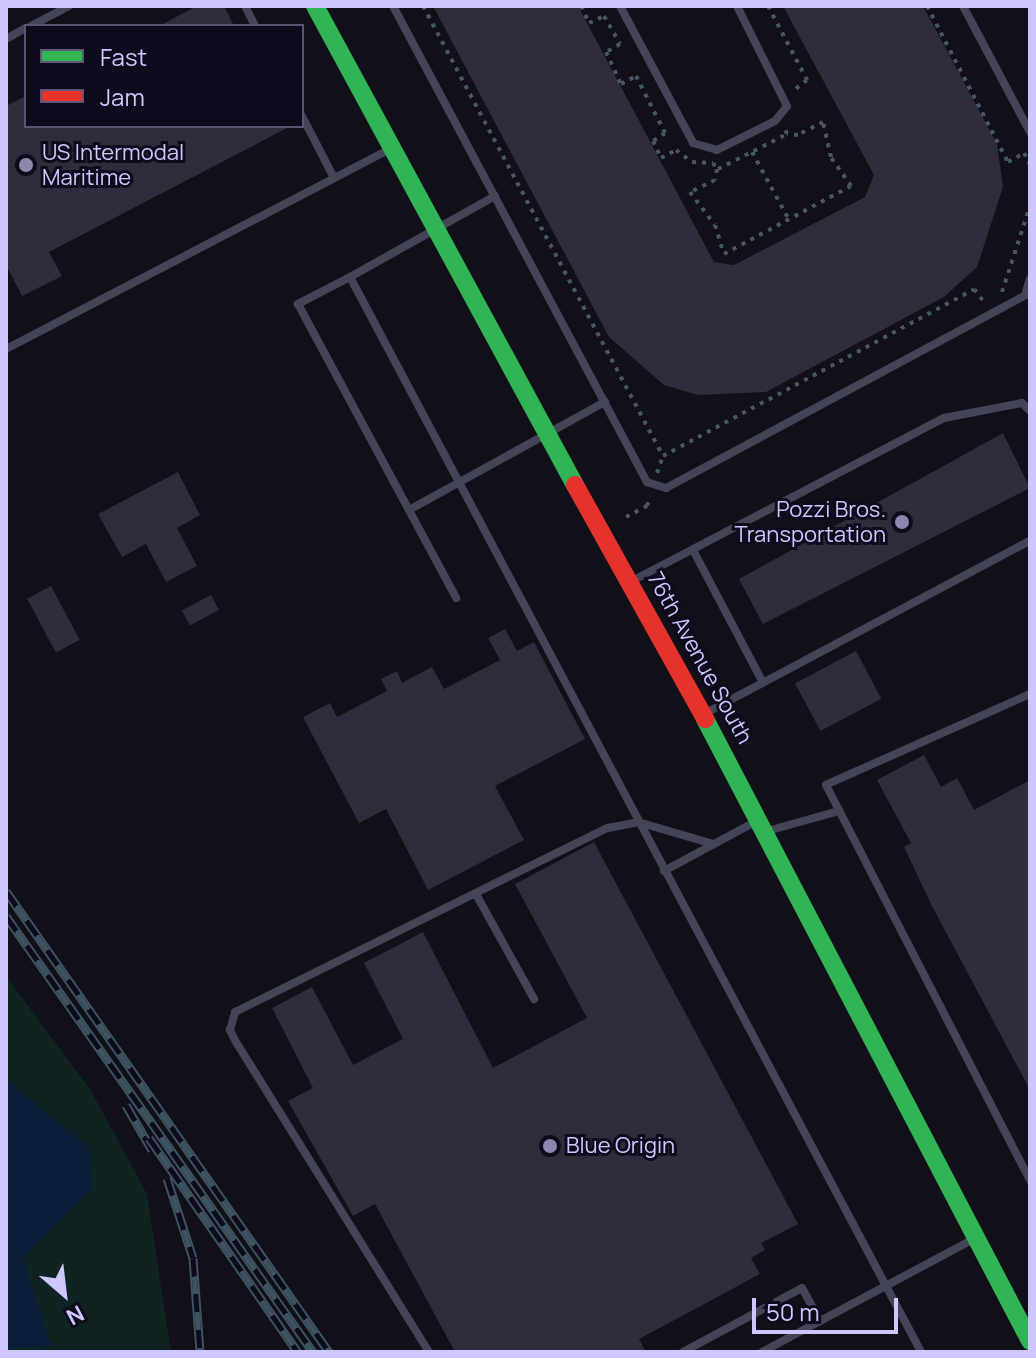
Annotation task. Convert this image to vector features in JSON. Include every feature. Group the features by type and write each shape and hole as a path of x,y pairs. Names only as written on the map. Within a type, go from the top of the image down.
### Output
{"street":[{"name":"76th Avenue South","path":"315,6 434,229 764,825 975,1238 1028,1331"}],"lane":[{"path":"34,24 69,6"},
{"path":"245,6 254,24"},
{"path":"393,6 647,482 666,488 1028,294 1030,279"},
{"path":"620,6 693,143 717,150 775,121 787,106 737,6"},
{"path":"963,6 1030,132"},
{"path":"6,39 24,29"},
{"path":"304,120 334,178"},
{"path":"6,349 391,149"},
{"path":"456,598 298,304 495,196"},
{"path":"350,277 921,1352"},
{"path":"409,510 605,402"},
{"path":"630,582 944,418 1022,403 1030,411"},
{"path":"703,714 1030,541"},
{"path":"693,550 763,683"},
{"path":"1030,694 826,785 1030,1180"},
{"path":"664,871 713,844 764,825 839,811"},
{"path":"429,1352 230,1030 235,1012 386,934 477,896 584,838 638,822 713,844"},
{"path":"477,896 534,999"},
{"path":"762,1352 975,1238"},
{"path":"683,1352 802,1288 820,1321"}],"path":[{"path":"423,6 663,456 974,289 982,303 1005,290 1030,206"},
{"path":"927,6 1008,162 1024,153 1030,165"},
{"path":"717,169 787,134"},
{"path":"752,152 789,220"}],"green space":[{"path":"6,976 90,1089 147,1194 171,1352 6,1352"}],"water":[{"path":"6,1080 89,1148 92,1189 23,1257 51,1346 6,1349"}],"building":[{"path":"197,6 224,6 233,24 163,24"},
{"path":"433,6 578,6 714,262 734,265 865,197 874,175 783,6 923,6 997,144 1003,187 977,267 944,297 766,392 698,395 664,385 609,337"},
{"path":"24,97 24,128 287,128 49,252 62,276 22,296 6,265 6,106"},
{"name":"Pozzi Bros. Transportation","path":"1003,433 1030,488 763,624 739,579"},
{"path":"178,472 200,515 177,528 197,566 166,582 146,544 122,557 98,514"},
{"path":"51,586 80,640 56,653 27,599"},
{"path":"211,595 219,610 190,626 182,610"},
{"path":"505,629 517,651 534,642 585,739 495,786 524,840 428,890 386,809 359,823 303,717 330,703 337,717 387,691 381,679 397,671 402,683 432,667 444,689 500,660 488,638"},
{"path":"856,651 881,699 820,731 795,683"},
{"path":"924,755 941,787 957,778 974,810 1030,780 1030,1090 932,906 904,847 911,843 877,780"},
{"name":"Blue Origin","path":"594,842 798,1224 761,1243 765,1250 751,1258 760,1274 639,1339 646,1352 455,1352 375,1204 353,1216 288,1101 313,1088 272,1008 312,987 353,1065 403,1039 364,963 423,932 493,1068 587,1018 515,884"}],"railway":[{"path":"6,891 329,1352"},
{"path":"6,916 313,1352"},
{"path":"126,1105 152,1150"},
{"path":"149,1138 298,1352"},
{"path":"167,1178 193,1258 200,1352"}],"traffic: fast":[{"path":"315,6 575,485"},
{"path":"705,719 1030,1341"}],"traffic: jam":[{"path":"575,485 705,719"}],"place":[{"name":"US Intermodal Maritime","path":"26,165"},
{"name":"Pozzi Bros. Transportation","path":"902,522"},
{"name":"Blue Origin","path":"550,1146"}]}
